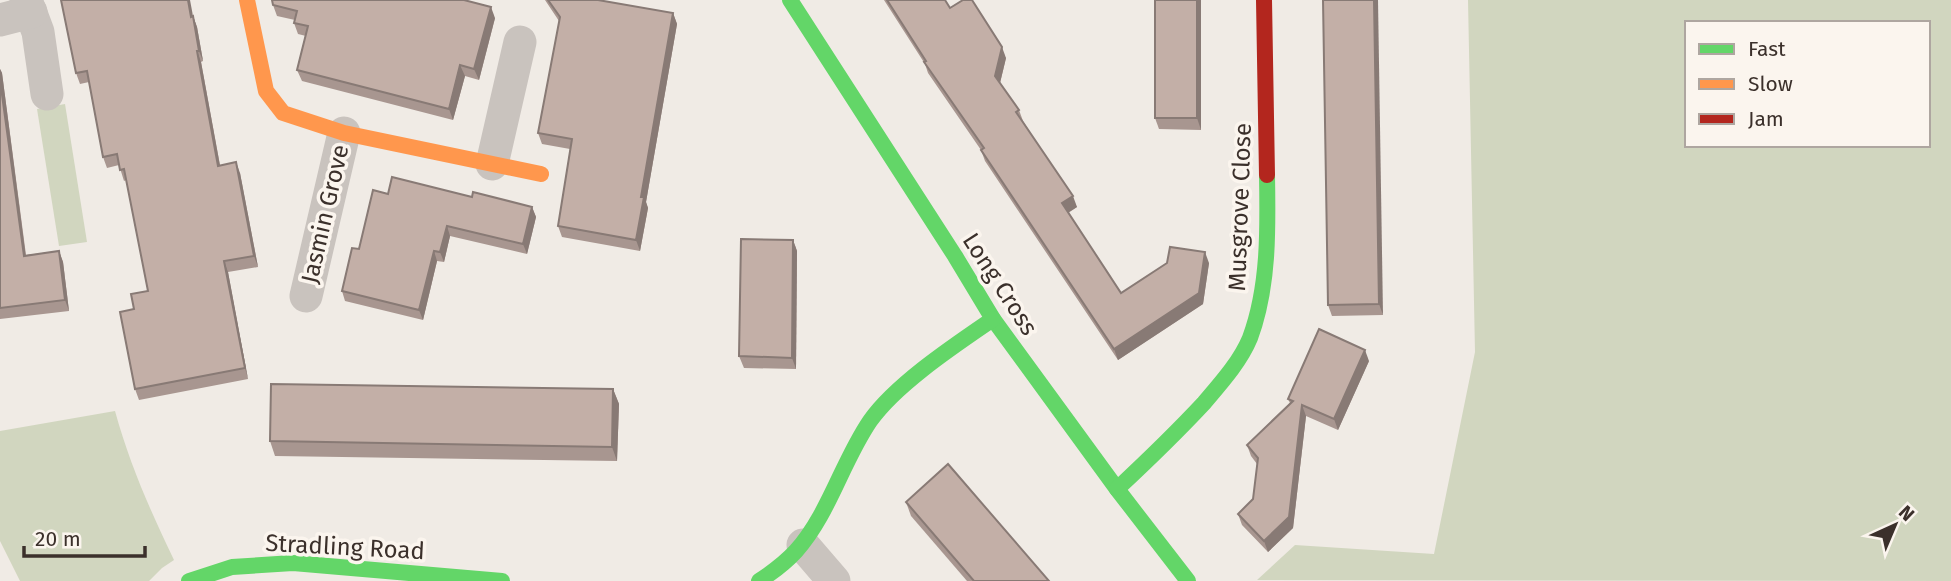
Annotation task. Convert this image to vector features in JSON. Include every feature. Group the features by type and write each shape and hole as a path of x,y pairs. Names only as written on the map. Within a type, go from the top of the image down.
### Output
{"street":[{"name":"Jasmin Grove","path":"247,0 265,91 283,113 344,132 541,174"},
{"name":"Long Cross","path":"789,0 993,319 1188,581"},
{"name":"Musgrove Close","path":"1118,489 1180,429 1227,377 1249,340 1259,308 1265,273 1264,0"},
{"path":"19,11 38,32 47,94"},
{"path":"492,164 520,42"},
{"name":"Jasmin Grove","path":"306,296 344,132"},
{"path":"759,581 784,564 803,545 851,452 886,401 952,347 993,319"},
{"path":"803,545 834,581"},
{"name":"Stradling Road","path":"189,581 232,567 293,563 502,581"}],"green space":[{"path":"1468,0 1951,0 1951,581 1257,580 1295,545 1434,554 1475,352"},
{"path":"65,104 87,242 59,246 37,109"},
{"path":"115,411 141,487 174,560 149,581 20,581 0,541 0,431"}],"building":[{"path":"61,0 188,0 218,166 236,162 254,256 224,261 245,368 135,389 120,312 134,309 131,294 148,291 124,169 120,170 117,154 103,157 87,71 76,73"},
{"path":"272,0 464,0 491,7 474,69 460,65 449,109 297,70 308,26 294,23 297,11 273,5"},
{"path":"548,0 598,0 673,13 636,240 558,226 572,139 538,133 560,17"},
{"path":"887,0 945,0 950,8 963,0 972,0 1002,47 995,76 1073,196 1062,203 1121,293 1167,263 1170,247 1205,252 1199,293 1114,349 981,150 984,148 924,62 926,61"},
{"path":"1155,0 1197,0 1197,118 1155,118"},
{"path":"1323,0 1374,0 1379,304 1328,305"},
{"path":"0,80 24,256 59,251 65,300 0,308"},
{"path":"392,177 472,197 473,192 532,207 523,244 447,226 440,252 434,251 419,310 342,291 352,248 359,249 373,190 388,194"},
{"path":"741,239 793,240 792,358 739,356"},
{"path":"1319,329 1365,350 1334,419 1302,405 1289,517 1264,541 1238,514 1253,499 1258,458 1247,445 1293,401 1288,399"},
{"path":"271,384 613,389 612,447 270,441"},
{"path":"948,464 1049,581 974,581 906,502"}],"traffic: fast":[{"path":"790,0 993,319 1188,581"},
{"path":"1117,489 1204,403 1230,372 1246,347 1256,319 1264,278 1267,175"},
{"path":"759,581 788,559 808,536 860,437 881,407 927,366 993,319"},
{"path":"189,581 232,567 293,563 502,581"}],"traffic: slow":[{"path":"247,0 266,91 283,113 344,133 541,174"}],"traffic: jam":[{"path":"1264,0 1267,175"}]}
